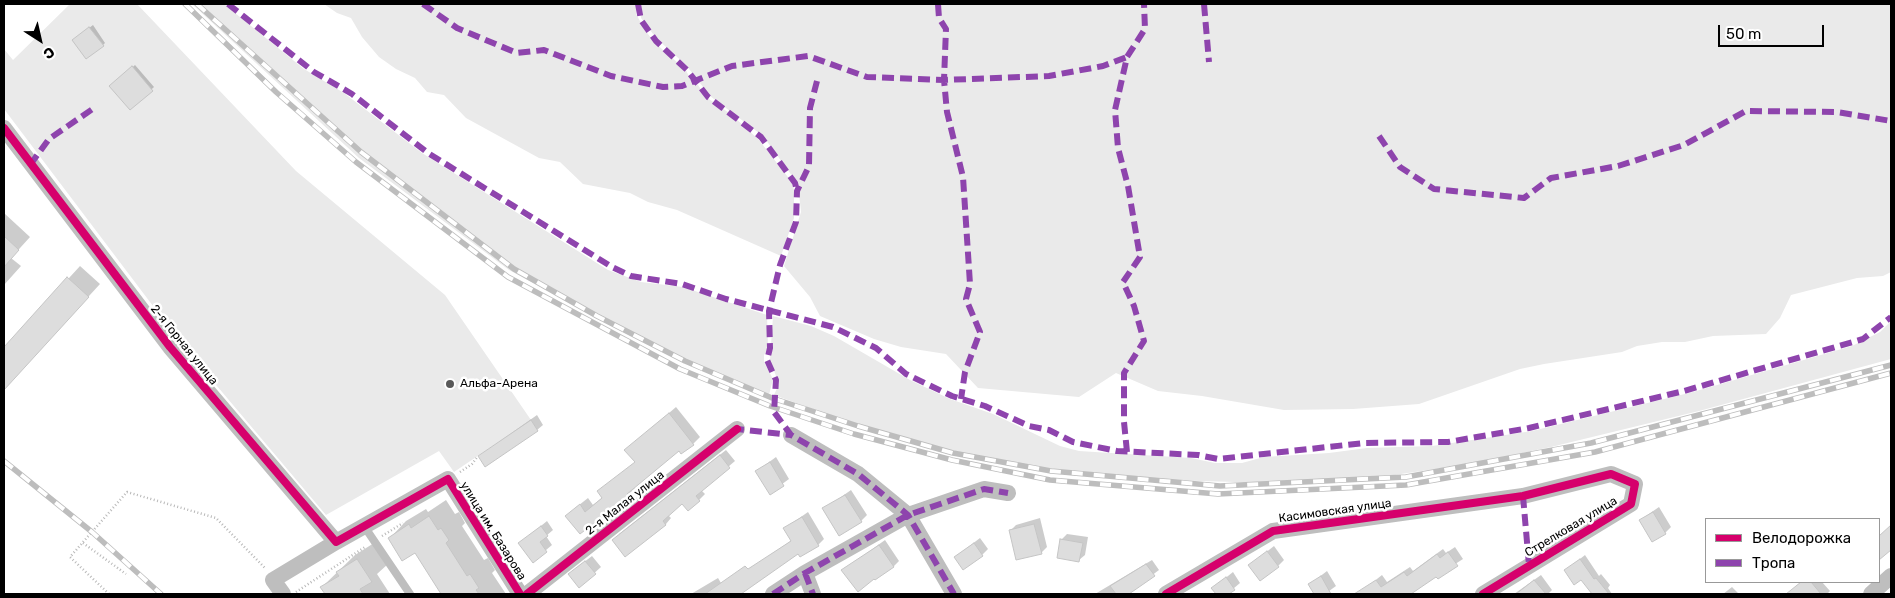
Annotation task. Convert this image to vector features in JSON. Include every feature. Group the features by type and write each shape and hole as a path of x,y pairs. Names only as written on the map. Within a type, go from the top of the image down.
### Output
{"street":[{"name":"2-я Горная улица","path":"4,128 170,347 336,542"},
{"name":"2-я Малая улица","path":"527,594 737,429"},
{"path":"791,435 858,474 908,515 954,594"},
{"name":"Стрелковая улица","path":"1483,594 1631,504 1635,484 1611,474 1524,496"},
{"path":"283,594 273,580 448,479"},
{"name":"улица им. Базарова","path":"448,479 520,594"},
{"path":"772,594 805,573 908,515 984,489 1008,492"},
{"name":"Касимовская улица","path":"1166,594 1274,531 1524,496"},
{"path":"805,573 813,594"},
{"path":"1871,594 1891,576"}],"lane":[{"path":"364,526 410,594"}],"path":[{"path":"448,479 472,464 478,456"},
{"path":"109,594 70,557 127,492 216,518 262,564"},
{"path":"299,590 374,541"},
{"path":"83,543 126,574"}],"shaded area":[{"path":"70,4 137,4 296,171 445,295 531,420 454,472 439,451 326,515 184,347 4,109 4,49 13,60"},
{"path":"192,4 224,4 304,69 344,93 422,153 608,270 641,282 683,287 767,315 768,348 764,355 764,362 773,379 769,395 715,375 655,348 509,270 359,158"},
{"path":"324,4 636,4 636,14 654,42 686,70 691,81 698,85 706,97 732,115 759,140 791,181 794,190 794,218 781,256 677,210 648,202 630,193 583,184 560,162 539,158 466,118 444,95 427,92 415,78 396,69 379,57 362,37 351,18 337,13"},
{"path":"640,4 1891,4 1891,272 1883,276 1857,278 1791,295 1780,318 1766,334 1713,336 1685,342 1662,342 1637,346 1622,352 1544,364 1520,369 1419,404 1353,409 1284,410 1202,396 1158,391 1116,373 1079,397 978,388 946,354 901,347 874,339 820,316 810,297 784,266 801,212 798,184 763,136 710,96 686,65 656,38 641,18"},
{"path":"773,316 811,326 834,336 910,380 950,399 993,414 1060,446 1079,451 1191,458 1215,463 1242,463 1264,457 1329,453 1367,448 1432,446 1532,431 1693,392 1852,346 1880,332 1891,321 1891,359 1699,411 1551,447 1463,465 1394,475 1270,483 1167,480 1060,470 997,461 926,444 849,422 774,395 779,384 770,360"}],"building":[{"path":"89,27 104,46 86,59 72,40"},
{"path":"132,66 153,91 130,110 109,86"},
{"path":"4,236 19,250 4,267"},
{"path":"67,277 89,297 4,390 4,347"},
{"path":"669,413 694,445 681,454 679,451 627,494 629,496 580,534 565,516 580,504 585,512 602,498 597,491 635,462 624,450"},
{"path":"531,420 538,431 485,467 478,456"},
{"path":"720,455 730,468 696,496 700,501 688,511 682,504 663,521 666,525 625,557 612,540"},
{"path":"770,462 784,486 770,495 755,471"},
{"path":"845,495 862,522 839,536 822,508"},
{"path":"1653,512 1666,534 1652,542 1639,520"},
{"path":"429,516 438,530 441,528 449,540 446,543 467,576 470,574 479,588 476,590 479,594 441,594 415,553 402,561 388,538 409,524 411,528"},
{"path":"802,517 819,546 800,557 798,554 741,594 705,594 745,566 748,569 791,541 783,528"},
{"path":"1034,524 1042,554 1016,560 1009,530"},
{"path":"1891,525 1891,550 1880,559 1880,535"},
{"path":"541,526 548,536 540,542 547,552 533,563 518,543"},
{"path":"1060,539 1083,543 1079,562 1057,558"},
{"path":"974,543 983,556 963,570 954,557"},
{"path":"879,545 894,567 874,579 858,592 841,570"},
{"path":"1267,551 1279,567 1260,581 1248,565"},
{"path":"1448,552 1458,566 1438,579 1436,577 1411,594 1354,594 1376,580 1381,587 1404,572 1407,576 1437,554 1440,558"},
{"path":"357,559 372,582 360,589 363,594 325,594 320,587 339,576 336,572"},
{"path":"1580,559 1594,579 1596,578 1609,594 1592,594 1581,580 1574,585 1564,570"},
{"path":"585,561 596,574 579,588 568,574"},
{"path":"1146,564 1155,576 1129,594 1116,594 1110,586"},
{"path":"1321,576 1331,594 1314,594 1308,584"},
{"path":"1226,577 1235,590 1229,594 1216,594 1211,588"},
{"path":"1534,580 1546,594 1516,594"},
{"path":"1800,583 1812,583 1821,594 1786,594"}],"railway":[{"path":"185,4 276,92 356,162 508,277 680,369 770,406 854,434 952,460 1050,480 1218,494 1406,485 1595,452 1891,373"},
{"path":"197,4 361,152 514,269 597,316 685,361 772,398 858,426 953,453 1051,471 1220,486 1406,477 1591,443 1891,365"},
{"path":"4,461 92,532 161,594"}],"marked path":[{"path":"228,4 314,72 352,94 428,153 612,267 631,276 682,284 726,299 833,327 876,348 906,374 952,396 985,406 1029,426 1049,430 1073,442 1117,451 1198,455 1218,459 1364,443 1448,442 1529,428 1684,391 1863,339 1891,317"},
{"path":"423,4 457,28 517,53 544,50 611,76 663,87 682,86 732,66 808,56 867,77 944,80 1049,76 1103,66 1127,57"},
{"path":"638,4 641,20 656,41 687,70 708,97 761,137 795,183 797,191"},
{"path":"938,4 939,18 946,29 944,80 947,112 963,177 970,284 966,299 980,332 965,372 961,399"},
{"path":"1127,452 1124,422 1124,373 1144,341 1134,306 1123,282 1140,257 1128,186 1118,148 1115,110 1127,57 1145,29 1144,4"},
{"path":"1204,4 1209,62"},
{"path":"817,81 810,108 809,166 797,191 796,222 780,265 769,311 770,348 767,360 776,380 774,412 791,435 858,474 908,515 954,594"},
{"path":"30,165 49,139 94,108"},
{"path":"1379,136 1400,167 1434,189 1524,198 1551,178 1618,166 1684,145 1746,111 1837,112 1891,121"},
{"path":"733,432 737,429 791,435"},
{"path":"773,594 805,573 908,515 984,489 1008,493"},
{"path":"1523,496 1529,565"},
{"path":"805,573 813,594"}],"cycle path":[{"path":"4,128 170,347 336,542 448,479 520,594"},
{"path":"527,594 737,429"},
{"path":"1166,594 1273,531 1523,496 1611,474 1635,484 1631,504 1483,594"}],"place":[{"name":"Альфа-Арена","path":"450,384"}]}
